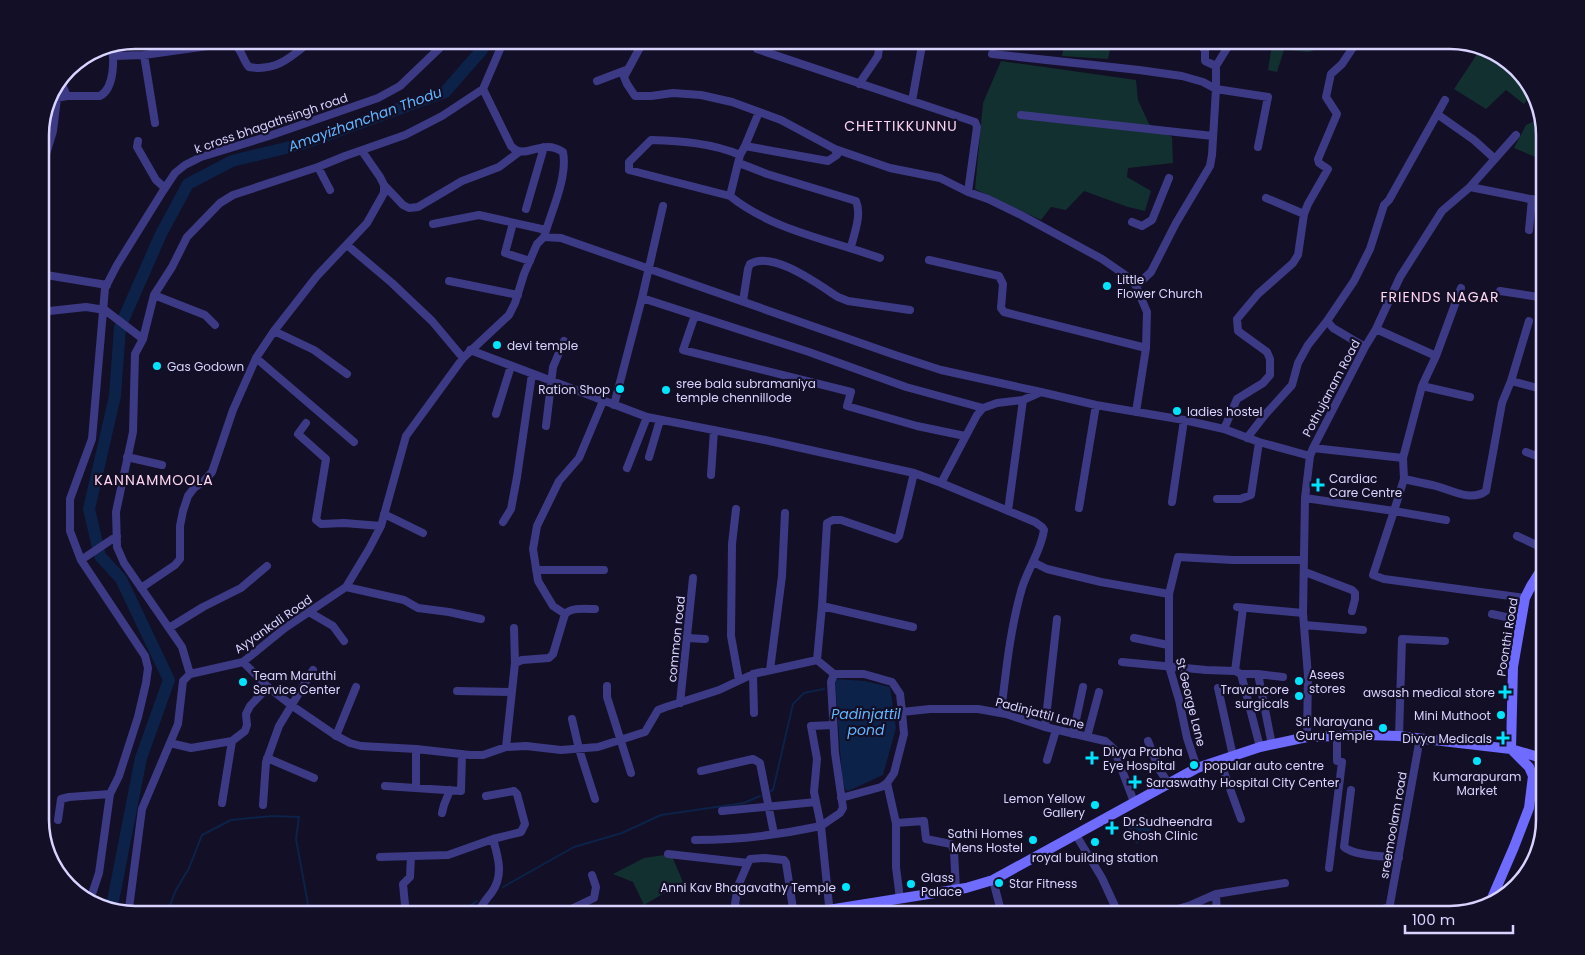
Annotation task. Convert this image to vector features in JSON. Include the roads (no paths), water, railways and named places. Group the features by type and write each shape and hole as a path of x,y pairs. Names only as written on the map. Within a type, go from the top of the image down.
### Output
{"main road":[{"name":"Poonthi Road","path":"1511,749 1513,667 1525,598 1536,578"},
{"path":"856,906 956,890 993,880 1197,768 1260,747 1307,737 1399,736 1511,749 1536,756"},
{"path":"1493,895 1520,832 1528,808 1532,785 1529,767 1511,749"},
{"path":"1532,785 1536,783"}],"street":[{"path":"114,56 144,55 182,49"},
{"path":"239,49 244,62 249,67 267,68 284,62 301,49"},
{"name":"k cross bhagathsingh road","path":"92,895 98,873 110,794 119,776 138,717 148,668 145,656 82,560 70,531 70,499 92,439 105,288 117,265 165,188 185,164 378,98 400,86 439,49"},
{"path":"130,906 142,809 178,724 183,681 190,674 182,647 124,563 117,547 116,512 133,432 135,360 143,339 154,295 172,267 186,237 220,203 233,195 318,167 405,135 442,116 483,88 500,49"},
{"path":"640,49 626,70 624,77 635,96 651,96 673,92 701,95 732,102 781,120 835,149 890,168 940,178 1021,214 1102,259 1130,279 1136,286 1147,312 1146,348 1136,412"},
{"path":"757,49 975,122 977,127 968,192"},
{"path":"859,84 878,56 879,49"},
{"path":"912,101 921,49"},
{"path":"1204,49 1205,61 1216,66"},
{"path":"1136,286 1151,272 1176,223 1210,166 1216,66 1226,49"},
{"path":"1224,429 1237,399 1263,384 1270,375 1270,359 1267,352 1238,331 1237,319 1258,294 1293,263 1298,255 1304,214 1328,169 1319,163 1318,159 1337,114 1326,97 1331,74 1342,64 1352,49"},
{"path":"58,98 100,96 105,94 108,89 113,51"},
{"path":"992,54 1182,76 1203,82 1216,89 1268,97 1258,146"},
{"path":"144,55 155,123"},
{"path":"597,81 626,70"},
{"path":"63,87 67,96"},
{"path":"483,88 511,146 519,152"},
{"path":"49,144 53,131 57,100"},
{"path":"1247,438 1292,385 1298,363 1308,345 1354,281 1370,249 1384,204 1389,200 1445,100"},
{"path":"730,196 740,159 759,112"},
{"path":"1437,114 1474,140 1496,159"},
{"path":"1021,115 1213,136"},
{"name":"Pothujanam Road","path":"1307,737 1308,676 1303,613 1305,498 1311,452 1364,347 1376,329 1400,277 1442,211 1470,187 1516,135"},
{"path":"851,247 858,216 856,201 767,174 726,149 707,145 651,140 629,162 629,170 730,196 748,209 787,227 880,258"},
{"path":"138,141 137,146 156,180 165,188"},
{"path":"745,146 828,161 837,155 835,149"},
{"path":"362,151 384,185 403,205 409,208 418,207 462,181 499,167 519,152 544,147 526,209"},
{"name":"Ayyankali Road","path":"190,674 243,662 285,628 346,587 370,549 381,526 406,436 463,358 509,315 518,295 537,244 545,233 551,211 558,196 565,165 563,152 557,148 544,147"},
{"path":"318,167 330,190"},
{"path":"1132,222 1142,226 1152,220 1169,178"},
{"path":"141,588 175,565 180,559 180,526 188,496 212,472 233,410 256,358 274,331 318,276 367,223 384,193 384,185"},
{"path":"1470,187 1536,200"},
{"path":"1266,198 1304,214"},
{"path":"1530,230 1532,199"},
{"path":"614,405 642,298 647,269 663,206"},
{"path":"433,224 479,216 513,223 941,370 1096,405 1184,420 1224,429 1259,442 1311,452 1403,458"},
{"path":"513,223 505,253 530,261"},
{"path":"347,245 392,283 432,321 463,358"},
{"path":"929,260 999,276 1003,284 1001,308 1004,312 1146,348"},
{"path":"743,301 750,264 758,261 770,261 783,265 848,301 910,310"},
{"path":"49,275 107,285"},
{"path":"449,281 518,295"},
{"path":"1461,288 1436,356 1422,386 1403,458 1404,479 1374,574 1390,580 1525,598"},
{"path":"1500,291 1536,297"},
{"path":"154,295 205,315 215,325"},
{"path":"642,298 809,352 906,387 982,408 997,403 1024,400 1041,392"},
{"path":"49,311 86,307 104,310 143,339"},
{"path":"695,315 683,350 852,392 848,406 917,426 965,436"},
{"path":"1327,321 1333,328 1364,347"},
{"path":"1404,479 1434,485 1465,496 1482,494 1486,491 1502,403 1511,381 1529,321"},
{"path":"1376,329 1436,356"},
{"path":"274,331 314,350 347,374"},
{"path":"546,426 553,367 564,341"},
{"path":"470,350 647,417 914,473 1008,511 1042,527 1044,530 1043,536 1023,587 1011,634 1001,713"},
{"path":"256,358 354,442"},
{"path":"496,414 510,366"},
{"path":"504,522 511,509 532,374"},
{"path":"1511,381 1536,388"},
{"path":"1422,386 1470,397"},
{"path":"1008,511 1024,400"},
{"path":"565,614 553,606 538,581 533,549 537,526 559,481 579,458 603,401"},
{"path":"1079,508 1096,405"},
{"path":"941,484 965,436 982,408"},
{"path":"627,468 647,417"},
{"path":"649,457 660,420"},
{"path":"1172,502 1184,420"},
{"path":"306,423 298,434 326,459 316,520 321,524 344,523 381,526"},
{"path":"710,475 714,430"},
{"path":"1217,499 1240,499 1251,495 1259,442"},
{"path":"1526,452 1536,456"},
{"path":"127,456 162,465"},
{"path":"817,660 827,522 841,520 896,539 899,536 914,473"},
{"path":"1305,498 1446,520"},
{"path":"736,509 732,553 731,636 739,680"},
{"path":"770,670 782,576 785,513"},
{"path":"384,514 423,534"},
{"path":"82,560 117,536"},
{"path":"1517,536 1536,544"},
{"name":"St George Lane","path":"1197,768 1187,738 1169,666 1169,594 1175,562 1178,557 1182,556 1233,560 1304,560"},
{"path":"1033,562 1047,569 1101,582 1169,594"},
{"path":"169,628 203,607 241,588 267,566"},
{"path":"536,570 604,570"},
{"path":"1305,572 1352,590 1355,593 1352,611"},
{"name":"common road","path":"680,703 693,578"},
{"path":"1531,586 1536,588"},
{"path":"346,587 404,600 418,608 481,619"},
{"path":"822,606 913,627"},
{"path":"1260,747 1238,672 1240,607 1303,613"},
{"path":"515,663 522,660 549,658 553,654 565,614 568,611 574,610 596,609"},
{"path":"309,612 333,626 344,641"},
{"path":"1492,614 1506,616 1520,624"},
{"path":"1045,727 1057,619"},
{"path":"1305,625 1363,630"},
{"path":"506,747 515,663 514,628"},
{"path":"687,638 705,639"},
{"path":"1134,638 1168,645"},
{"path":"1399,736 1402,639 1445,640"},
{"path":"243,662 291,705 336,736 361,746 483,755 506,747 526,746 561,750 598,747 644,732 658,710 671,704 680,703 719,690 753,674 817,660"},
{"path":"817,660 834,674 864,674 892,682 900,694 904,734 894,773 887,783 881,787 841,798"},
{"path":"1122,662 1283,677"},
{"path":"263,805 267,758 279,726 313,670"},
{"path":"753,674 754,713"},
{"path":"695,840 774,834 821,826 840,813 843,808 835,753 831,682 834,674"},
{"path":"1258,674 1272,745"},
{"path":"170,743 191,748 232,741 244,731 247,725 246,714 250,706 268,686"},
{"path":"607,686 608,697 631,774"},
{"path":"1073,734 1083,687"},
{"path":"336,736 356,688"},
{"path":"1218,688 1232,756"},
{"path":"457,691 511,692"},
{"path":"1087,737 1099,692"},
{"name":"Padinjattil Lane","path":"902,712 930,709 978,709 1001,713 1056,730 1105,741 1114,749 1134,802"},
{"path":"572,719 579,749 595,799"},
{"path":"829,906 821,826 814,792 817,759 811,726 834,726"},
{"path":"1047,760 1056,730"},
{"path":"1329,868 1342,762 1337,761 1337,736"},
{"name":"sreemoolam road","path":"1390,906 1420,738"},
{"path":"222,803 232,741"},
{"path":"1148,741 1159,769 1168,783"},
{"path":"416,749 416,788"},
{"path":"385,786 462,791 462,754"},
{"path":"267,758 314,778"},
{"path":"701,771 753,759 757,760 760,763 774,834"},
{"path":"1220,761 1242,819"},
{"path":"887,783 896,823 896,867 900,899"},
{"path":"442,813 450,790"},
{"path":"1351,790 1344,847 1348,851 1399,858"},
{"path":"380,857 448,855 493,839 522,832 525,824 518,794 514,791 486,796"},
{"path":"58,820 61,799 110,794"},
{"path":"722,811 816,802"},
{"path":"896,823 924,821 926,840 951,844 954,851 956,890"},
{"path":"1076,834 1102,878 1115,906"},
{"path":"481,906 499,879 500,864 493,839"},
{"path":"668,854 748,862"},
{"path":"405,906 404,884 410,877 411,856"},
{"path":"735,906 738,886 748,862 750,859 765,858 784,860 786,863 793,906"},
{"path":"577,906 594,898 596,887 592,875"},
{"path":"993,880 1000,906"},
{"path":"1189,906 1216,894 1285,883"},
{"path":"1216,894 1217,906"}],"water":[{"name":"Padinjattil pond","path":"835,679 865,681 890,687 896,728 883,775 848,791 845,789 842,777"},
{"path":"1145,814 1153,835 1136,844 1125,823"}],"waterway":[{"name":"Amayizhanchan Thodu","path":"112,903 141,758 169,680 121,579 100,556 89,509 115,396 120,327 161,234 188,184 232,161 302,144 445,92 482,49"},
{"path":"771,791 773,790 793,704 804,693 824,689"},
{"path":"503,887 574,847 622,833 661,815 744,803 760,796"},
{"path":"170,906 176,890 189,868 202,835 231,820 272,816 299,817 296,839 308,906"},
{"path":"470,906 477,901"}],"place":[{"name":"Little Flower Church","path":"1107,286"},
{"name":"devi temple","path":"497,345"},
{"name":"Gas Godown","path":"157,366"},
{"name":"Ration Shop","path":"620,389"},
{"name":"sree bala subramaniya temple chennillode","path":"666,390"},
{"name":"ladies hostel","path":"1177,411"},
{"name":"Cardiac Care Centre","path":"1318,485"},
{"name":"Asees stores","path":"1299,681"},
{"name":"Team Maruthi Service Center","path":"243,682"},
{"name":"awsash medical store","path":"1505,692"},
{"name":"Travancore surgicals","path":"1299,696"},
{"name":"Mini Muthoot","path":"1501,715"},
{"name":"Sri Narayana Guru Temple","path":"1383,728"},
{"name":"Divya Medicals","path":"1503,738"},
{"name":"Divya Prabha Eye Hospital","path":"1092,758"},
{"name":"Kumarapuram Market","path":"1477,761"},
{"name":"popular auto centre","path":"1194,765"},
{"name":"Saraswathy Hospital City Center","path":"1135,782"},
{"name":"Lemon Yellow Gallery","path":"1095,805"},
{"name":"Dr.Sudheendra Ghosh Clinic","path":"1112,828"},
{"name":"Sathi Homes Mens Hostel","path":"1033,840"},
{"name":"royal building station","path":"1095,842"},
{"name":"Star Fitness","path":"999,883"},
{"name":"Glass Palace","path":"911,884"},
{"name":"Anni Kav Bhagavathy Temple","path":"846,887"}],"district":[{"name":"CHETTIKKUNNU","path":"901,126"},
{"name":"FRIENDS NAGAR","path":"1440,297"},
{"name":"KANNAMMOOLA","path":"154,480"}]}
